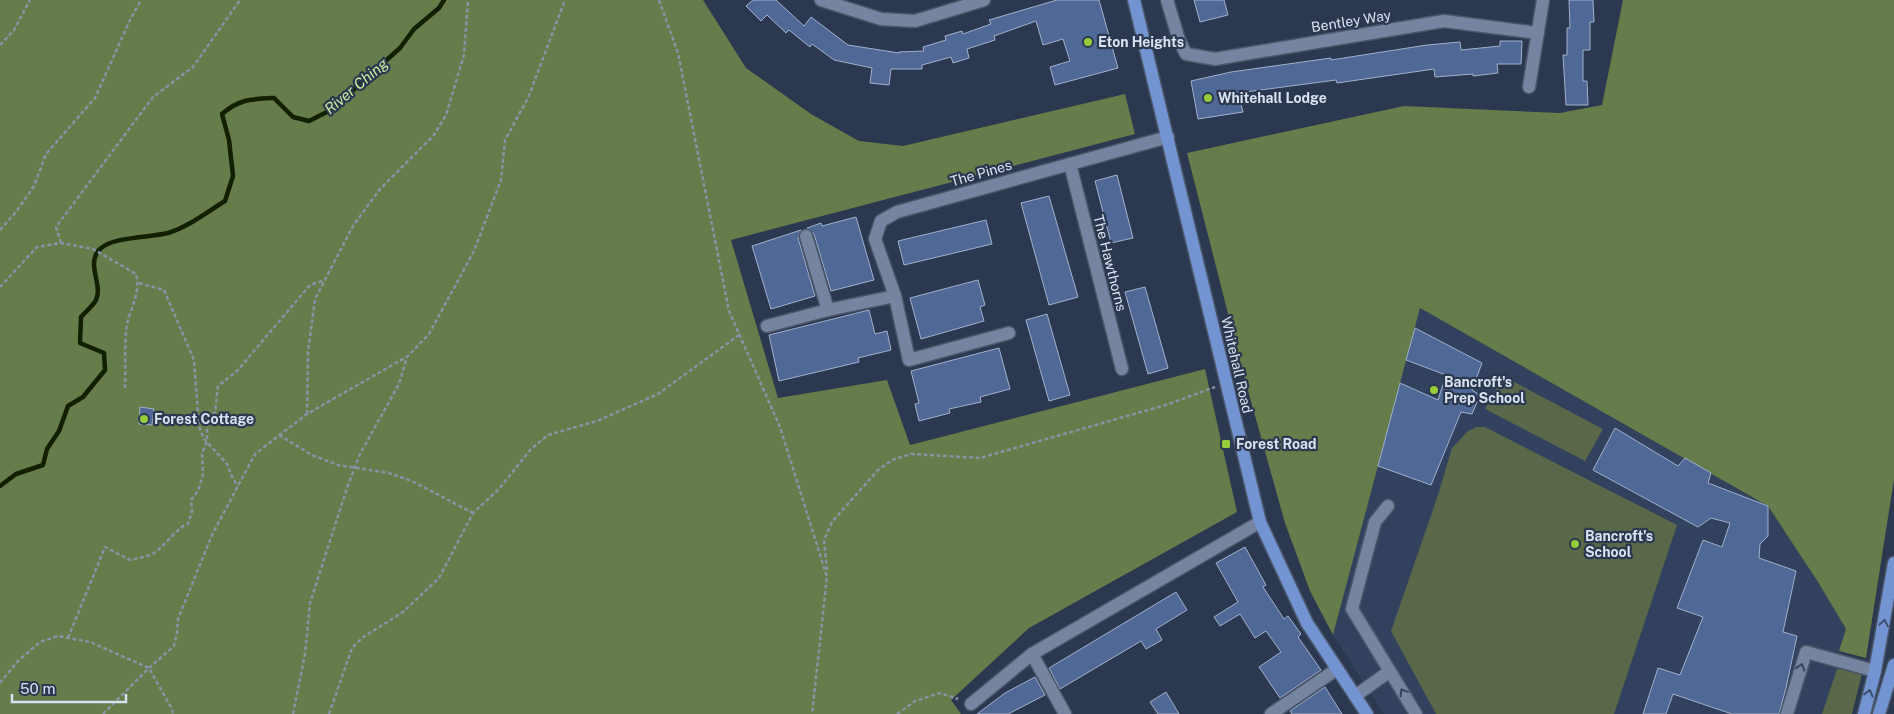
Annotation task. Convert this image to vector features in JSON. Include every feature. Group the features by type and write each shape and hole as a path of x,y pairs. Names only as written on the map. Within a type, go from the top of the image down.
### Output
{"main road":[{"name":"Whitehall Road","path":"1134,0 1260,522 1307,623 1367,714"},
{"path":"1864,714 1875,671 1894,563"},
{"path":"1880,714 1894,665"}],"street":[{"path":"821,0 881,19 914,21 984,0"},
{"name":"Bentley Way","path":"1167,0 1179,40 1186,54 1215,59 1444,21 1538,33"},
{"path":"1529,87 1543,0"},
{"name":"The Pines","path":"1009,333 909,360 895,296 875,239 881,221 897,212 1168,137"},
{"name":"The Hawthorns","path":"1070,164 1122,369"},
{"path":"806,236 828,310"},
{"path":"768,326 828,310 895,296"},
{"path":"1388,506 1375,522 1352,609 1416,714"},
{"path":"971,704 1032,654 1260,522"},
{"path":"1787,714 1806,652 1875,671"},
{"path":"1032,654 1065,714"},
{"path":"1270,714 1337,669"},
{"path":"1355,696 1390,671"}],"path":[{"path":"0,45 14,30 30,0"},
{"path":"0,230 16,212 34,186 46,154 95,98 141,0"},
{"path":"61,243 56,227 153,97 193,67 240,0"},
{"path":"307,414 308,352 315,299 353,226 380,189 434,135 446,115 464,55 468,0"},
{"path":"103,714 174,646 178,619 212,535 255,454 307,414 408,356 429,334 474,251 501,180 505,140 528,98 565,0"},
{"path":"659,0 678,53 729,312 780,427 827,577"},
{"path":"0,287 37,247 61,243 93,249 136,274 138,283 127,325 125,388"},
{"path":"68,638 106,547 130,560 153,554 170,540 182,525 188,524 192,511 191,500 198,491 203,475 202,454 208,426 216,412 218,386 237,370 310,285 325,280"},
{"path":"138,283 164,290 194,360 200,426 206,442 227,464 238,486"},
{"path":"329,714 352,648 362,638 403,612 439,578 473,513 498,489 530,450 548,435 597,421 658,394 739,335"},
{"path":"293,714 305,654 310,603 354,468 399,384 408,356"},
{"path":"812,714 827,577 824,540 832,522 878,470 892,460 911,454 980,458 1169,404 1226,382"},
{"path":"279,435 312,455 338,465 389,473 412,481 473,513"},
{"path":"0,683 17,662 40,642 58,636 90,642 149,668 173,714"},
{"path":"897,714 915,701 940,693 971,704"}],"shaded area":[{"name":"Bancroft's School","path":"1420,308 1768,506 1818,582 1846,629 1837,669 1822,714 1384,714 1333,635"}],"green space":[{"path":"0,0 703,0 746,68 811,114 859,141 903,146 1125,94 1135,134 731,240 778,398 887,380 910,445 1205,369 1237,512 1029,628 951,700 961,714 0,714"},
{"path":"1623,0 1894,0 1894,479 1866,658 1839,651 1846,629 1818,582 1768,506 1420,308 1333,635 1310,591 1285,523 1245,380 1187,153 1404,106 1560,113 1602,105"},
{"path":"1503,376 1603,429 1585,461 1485,409"},
{"path":"1477,427 1485,427 1677,525 1614,714 1436,714 1391,631 1437,498 1452,448 1468,431"},
{"path":"1837,669 1856,671 1862,674 1852,714 1822,714"}],"building":[{"path":"753,0 776,0 804,26 811,17 848,45 899,53 924,51 923,47 946,40 945,36 962,31 963,34 991,24 989,20 1057,0 1099,0 1118,68 1055,85 1050,67 1070,61 1063,39 1043,45 1036,21 994,36 995,40 967,49 969,58 953,63 951,57 922,65 922,69 891,69 889,85 870,83 872,68 834,60 812,44 810,47 789,30 786,33 767,15 761,21 746,6"},
{"path":"1194,0 1224,0 1228,15 1200,22"},
{"path":"1569,0 1593,0 1594,22 1590,22 1590,50 1583,50 1583,81 1587,81 1588,105 1566,105 1563,55 1567,55 1567,28 1570,28"},
{"path":"1500,41 1522,41 1521,64 1497,64 1498,73 1473,76 1473,74 1435,77 1434,69 1337,83 1336,80 1238,93 1243,112 1198,119 1191,81 1231,72 1331,58 1331,60 1427,45 1460,42 1461,50 1500,46"},
{"path":"1117,175 1133,238 1111,243 1095,181"},
{"path":"1049,196 1078,297 1049,305 1021,203"},
{"path":"856,217 874,280 831,291 814,234 807,228 821,223 822,226"},
{"path":"986,220 992,244 904,265 898,241"},
{"path":"801,230 798,238 815,296 771,309 752,246"},
{"path":"978,280 985,305 980,307 984,321 921,339 910,298"},
{"path":"1145,287 1168,368 1148,374 1125,292"},
{"path":"869,310 875,334 887,331 891,350 858,358 859,362 779,381 769,335"},
{"path":"1047,314 1070,395 1049,401 1026,320"},
{"path":"1415,328 1482,363 1472,390 1480,395 1472,414 1461,412 1431,485 1378,466 1400,383 1438,400 1446,375 1406,360"},
{"path":"999,348 1010,389 980,397 981,402 949,409 950,413 919,421 915,404 919,403 911,371"},
{"name":"Forest Cottage","path":"140,407 154,409 152,425 139,424"},
{"path":"1615,428 1678,466 1685,458 1711,473 1708,483 1768,506 1768,536 1760,544 1759,558 1796,571 1783,632 1797,636 1779,714 1732,714 1673,694 1666,714 1643,714 1658,668 1680,675 1703,617 1677,608 1703,540 1722,547 1730,523 1711,518 1698,527 1593,470"},
{"path":"1245,547 1266,585 1263,587 1284,619 1288,616 1301,634 1298,637 1321,670 1280,698 1259,667 1281,652 1266,631 1255,638 1240,614 1220,626 1214,617 1238,602 1216,563"},
{"path":"1176,592 1187,610 1156,629 1162,640 1146,649 1141,641 1060,689 1049,668"},
{"path":"1035,677 1045,695 1008,714 977,714 1005,693"},
{"path":"1325,687 1342,714 1292,714 1290,711"},
{"path":"1166,692 1179,714 1158,714 1150,702"}],"waterway":[{"name":"River Ching","path":"0,486 16,474 43,465 47,449 59,431 68,406 83,397 105,370 104,353 80,343 81,317 95,302 98,294 94,269 95,257 98,251 104,246 120,240 168,233 190,223 225,201 233,176 229,140 222,114 234,105 246,101 274,98 293,117 309,121 331,110 400,48 414,29 439,8 444,0"}],"place":[{"name":"Eton Heights","path":"1088,42"},
{"name":"Whitehall Lodge","path":"1208,98"},
{"name":"Bancroft's Prep School","path":"1434,390"},
{"name":"Forest Cottage","path":"144,419"},
{"name":"Forest Road","path":"1226,444"},
{"name":"Bancroft's School","path":"1575,544"}]}
